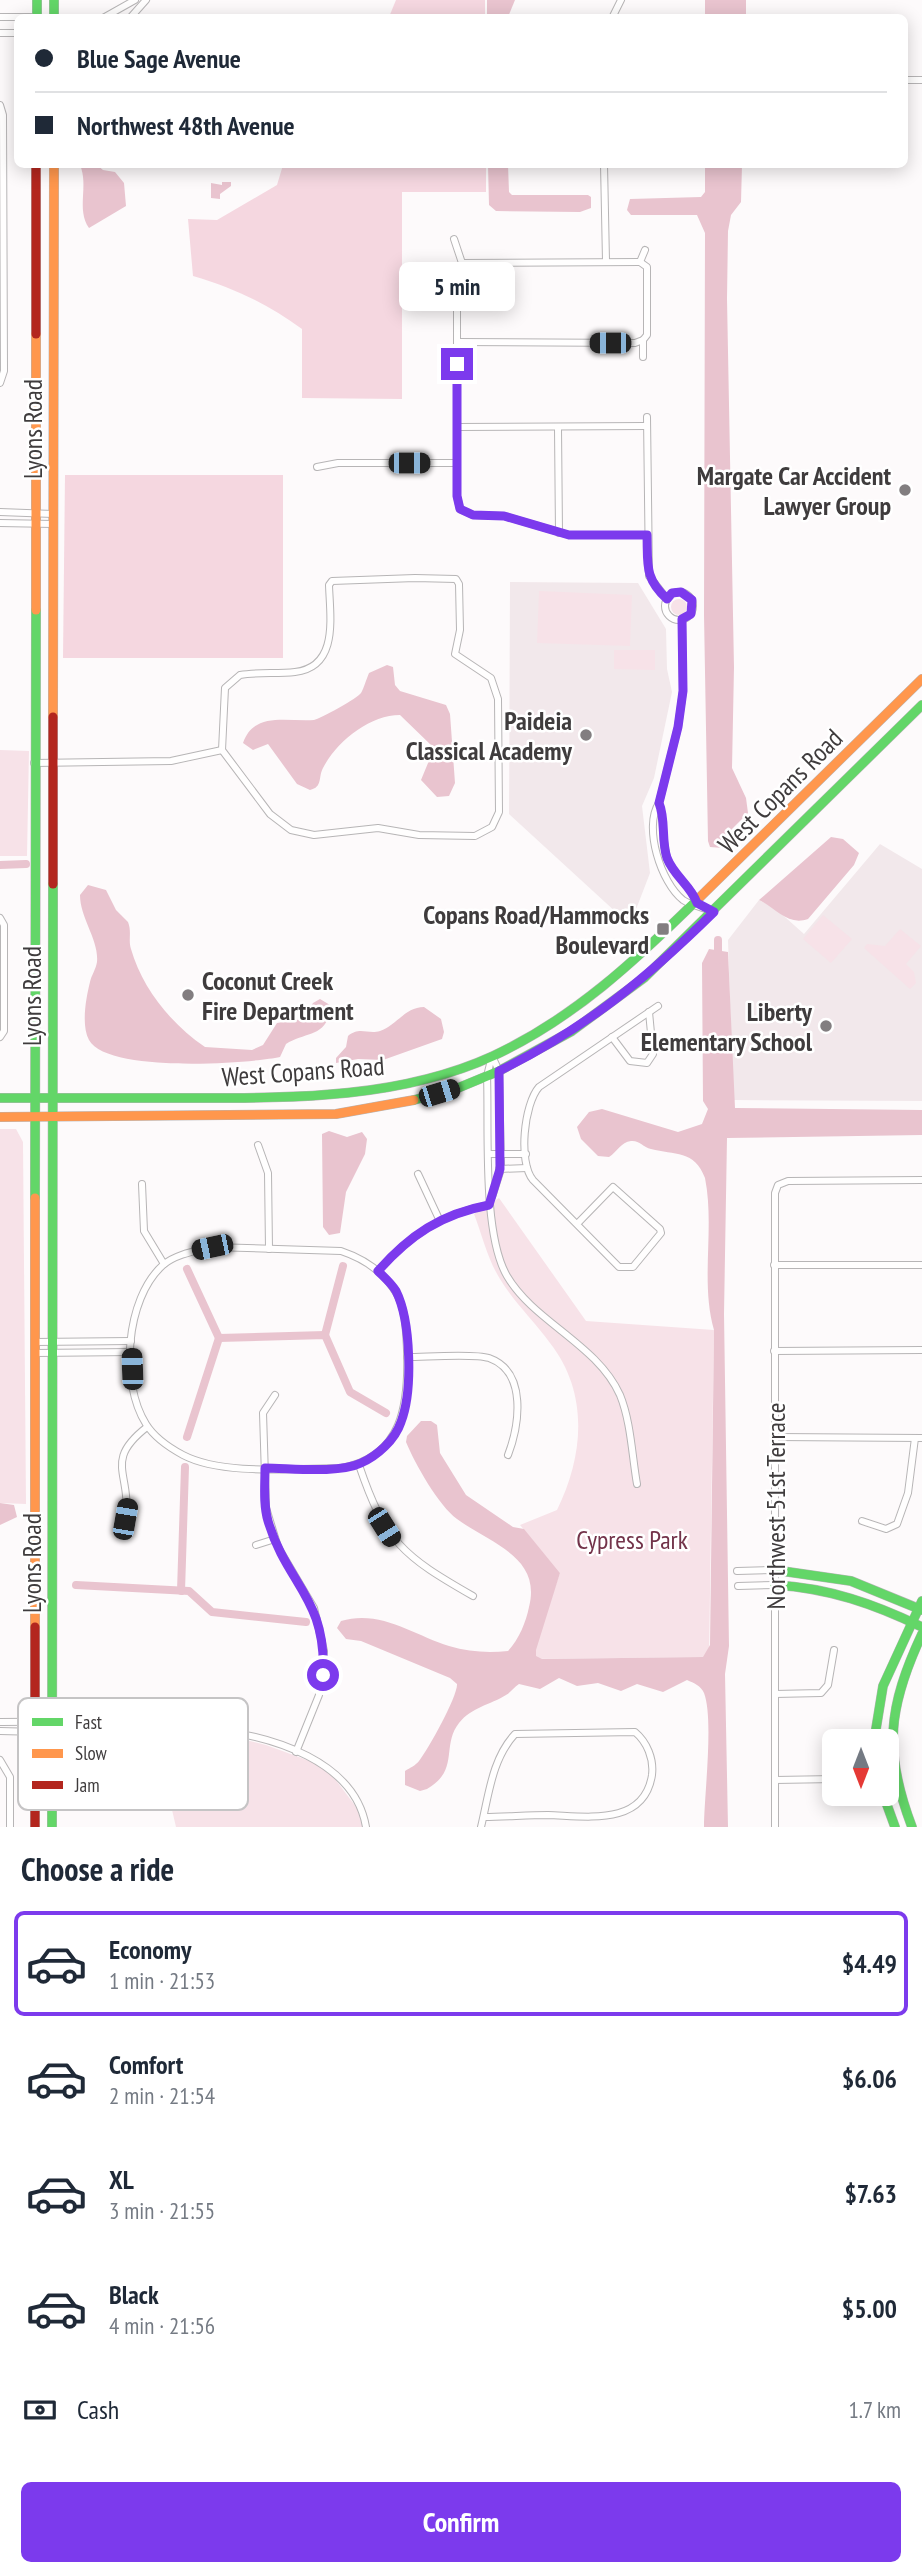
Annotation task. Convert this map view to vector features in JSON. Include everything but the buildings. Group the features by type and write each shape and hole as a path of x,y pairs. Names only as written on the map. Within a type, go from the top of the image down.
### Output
{"main road":[{"name":"Lyons Road","path":"35,1698 36,168"},
{"name":"Lyons Road","path":"52,1698 51,763 54,168"},
{"name":"West Copans Road","path":"0,1098 332,1095 414,1082 492,1056 587,999 631,965 922,679"},
{"name":"West Copans Road","path":"0,1117 336,1114 400,1104 499,1071 572,1031 606,1009 644,978 922,705"},
{"path":"775,1570 824,1573 851,1579 921,1606 883,1686 876,1729"},
{"path":"775,1585 819,1587 846,1593 922,1627"},
{"path":"890,1729 897,1691 922,1634"},
{"path":"900,1798 912,1827"},
{"path":"887,1806 895,1827"}],"street":[{"path":"110,14 135,0"},
{"path":"134,14 146,0"},
{"path":"0,105 3,115 4,372 0,383"},
{"path":"604,168 606,261"},
{"path":"454,239 462,263"},
{"path":"640,262 645,250"},
{"path":"462,263 640,262 647,267 647,335 643,340 643,357"},
{"path":"462,263 457,270 457,463 460,509 473,515 514,518 559,533 647,535"},
{"path":"457,342 643,340"},
{"path":"647,417 649,576 667,599 667,613 674,619 682,619 693,610 690,596 676,592 667,599"},
{"path":"457,427 647,426"},
{"path":"558,428 559,533"},
{"path":"317,467 338,463 457,463"},
{"path":"0,512 35,519"},
{"path":"0,523 53,519"},
{"path":"456,579 459,584 460,630 455,654 485,672 496,688 500,797 499,812 492,827 475,836 419,835 378,828 331,835 300,834 271,814 222,750 225,688 230,680 251,673 303,671 322,657 331,632 329,585 332,581 456,579"},
{"path":"682,619 683,691 678,727 653,821 660,863 684,901 697,903 714,912"},
{"path":"34,763 171,761 222,750"},
{"path":"659,803 668,860 679,879 694,893 697,903"},
{"path":"0,918 4,925 4,1031 0,1037"},
{"path":"577,1224 613,1187 660,1229 661,1234 633,1267 619,1267 534,1180 527,1168 525,1120 535,1091 659,1006"},
{"path":"612,1037 624,1057 638,1064 647,1063 653,1054 649,1012"},
{"path":"489,1205 500,1169 499,1071 492,1056"},
{"path":"492,1056 487,1076 489,1205 499,1258 508,1277 588,1353 610,1378 621,1397 637,1485"},
{"path":"258,1145 268,1173 269,1250"},
{"path":"490,1154 526,1154"},
{"path":"490,1169 527,1168"},
{"path":"418,1174 439,1219"},
{"name":"Northwest 51st Terrace","path":"775,1827 775,1193 778,1185 788,1181 922,1181"},
{"path":"142,1184 144,1231 164,1264"},
{"path":"378,1271 410,1238 439,1219 489,1205"},
{"path":"212,1247 269,1250 341,1251 361,1258 378,1271 395,1290 404,1314 407,1357 407,1394 401,1424 383,1448 359,1465 341,1468 265,1468 210,1465 184,1456 147,1427 135,1396 131,1352 136,1304 143,1289 164,1264 187,1253 212,1247"},
{"path":"775,1265 922,1265"},
{"path":"35,1342 131,1340"},
{"path":"774,1351 922,1350"},
{"path":"35,1353 131,1352"},
{"path":"407,1357 488,1358 504,1367 517,1395 517,1433 508,1455"},
{"path":"275,1395 264,1413 266,1508 275,1539 314,1608 324,1651 318,1696 296,1752"},
{"path":"125,1519 128,1501 121,1472 122,1456 128,1442 147,1427"},
{"path":"776,1437 919,1437 908,1493 897,1524 886,1529 862,1521"},
{"path":"359,1465 376,1514 392,1540 421,1566 473,1596"},
{"path":"256,1545 275,1539"},
{"path":"737,1571 775,1570"},
{"path":"738,1586 775,1585"},
{"path":"775,1694 821,1693 828,1685 834,1650"},
{"path":"0,1722 18,1724"},
{"path":"0,1731 18,1728"},
{"path":"481,1827 495,1767 503,1746 515,1734 635,1732 648,1746 652,1778 635,1805 618,1814 596,1819 550,1815 484,1817"},
{"path":"248,1736 296,1752 328,1768 344,1782 356,1801 366,1827"},
{"path":"0,1760 10,1777 10,1827"},
{"path":"775,1780 822,1779"}],"shaded area":[{"path":"396,0 485,0 485,14 390,14"},
{"path":"487,0 515,0 509,14 487,14"},
{"path":"705,0 746,0 746,14 705,14"},
{"path":"81,168 101,168 115,172 124,183 126,206 89,228 83,213"},
{"path":"282,168 486,168 486,192 402,192 402,399 302,398 302,329 250,298 193,276 188,219 217,220 277,185"},
{"path":"488,168 508,168 509,192 512,195 591,197 591,208 580,212 496,211 489,205"},
{"path":"705,168 742,168 741,202 731,215 728,231 727,299 734,667 732,768 746,798 748,813 728,833 723,848 710,847 708,841 704,615 705,233 697,215 631,215 627,210 630,199 701,197 705,192"},
{"path":"222,182 231,182 231,186 220,194 220,199 211,198 211,183 222,185"},
{"path":"65,475 283,475 283,658 63,658"},
{"name":"Paideia Classical Academy","path":"510,582 638,583 666,629 667,669 672,692 654,778 642,806 650,873 630,925 509,814"},
{"path":"387,665 393,667 395,685 400,691 446,705 450,714 455,783 449,796 437,797 421,780 433,751 432,746 400,715 377,719 346,739 329,758 317,787 310,790 297,784 268,744 253,750 243,743 248,733 263,722 314,720 331,712 361,693 369,673"},
{"path":"831,837 843,839 859,853 854,865 808,919 801,921 788,918 759,900"},
{"name":"Liberty Elementary School","path":"880,844 922,869 922,1101 733,1100 728,940 759,900 776,909 804,934"},
{"path":"88,885 106,890 116,910 128,922 130,946 136,963 142,978 159,1004 205,1047 252,1050 263,1045 277,1023 303,1019 313,1003 320,999 330,1005 326,1023 315,1032 286,1044 280,1057 263,1060 179,1064 122,1058 101,1050 89,1040 85,1027 87,996 97,962 95,945 81,904 80,895"},
{"path":"709,949 728,952 735,1108 922,1110 922,1135 727,1138 724,1314 729,1646 725,1674 728,1827 704,1827 707,1705 701,1688 687,1680 663,1692 637,1684 621,1691 598,1683 577,1686 559,1678 540,1689 519,1684 506,1695 470,1713 459,1723 451,1740 443,1774 437,1782 420,1791 405,1785 405,1771 418,1762 429,1746 448,1711 457,1684 450,1678 361,1641 346,1639 337,1628 341,1621 369,1618 396,1625 456,1648 478,1652 508,1651 524,1624 531,1590 528,1575 520,1563 510,1553 450,1513 428,1484 406,1442 407,1436 421,1421 431,1421 437,1425 440,1453 466,1495 513,1527 524,1529 560,1573 536,1656 542,1659 703,1657 710,1645 714,1330 708,1293 709,1216 705,1178 696,1162 690,1158 651,1149 634,1141 624,1143 609,1157 598,1156 581,1139 577,1127 589,1112 602,1109 678,1132 702,1124 708,1109 703,1101 702,963"},
{"path":"424,1007 441,1019 444,1032 442,1039 383,1060 358,1059 336,1063 336,1058 346,1047 348,1036 352,1033 380,1031 411,1010"},
{"path":"329,1131 347,1137 362,1132 367,1139 365,1154 346,1192 340,1233 329,1235 323,1227 322,1134"},
{"path":"0,1503 14,1505 17,1517 0,1525"}],"green space":[{"path":"539,591 632,595 630,646 537,643"},
{"path":"676,599 682,599 687,607 685,613 676,615 671,610 671,604"},
{"path":"614,650 655,650 655,670 614,669"},
{"path":"0,750 29,751 27,856 0,856"},
{"path":"823,915 852,939 831,963 803,939"},
{"path":"900,929 921,946 906,964 914,972 916,983 910,989 864,948 867,944 885,946"},
{"path":"0,1129 16,1129 23,1142 26,1504 0,1503"},
{"name":"Cypress Park","path":"499,1198 586,1321 714,1330 709,1657 530,1659 560,1573 520,1525 557,1510 573,1468 578,1425 571,1382 563,1362 506,1287 485,1247 474,1214"},
{"path":"248,1741 326,1767 363,1816 363,1827 176,1827 172,1810 248,1810"}],"waterway":[{"path":"0,865 26,864"},
{"path":"718,940 718,960"},
{"path":"325,1335 343,1266"},
{"path":"187,1269 219,1338 325,1335 350,1392 386,1413"},
{"path":"187,1437 219,1338"},
{"path":"181,1591 185,1467"},
{"path":"76,1585 189,1591 212,1612 306,1622"}],"traffic: fast":[{"path":"37,0 37,14"},
{"path":"54,0 54,14"},
{"path":"35,1198 36,610"},
{"path":"414,1100 458,1088 499,1071 572,1031 644,978 922,705"},
{"path":"52,1698 53,884"},
{"path":"0,1098 306,1096 345,1093 420,1081 493,1056 550,1024 627,966 698,899"},
{"path":"775,1570 851,1581 922,1610"},
{"path":"775,1585 851,1598 922,1627"},
{"path":"876,1729 883,1686 922,1601"},
{"path":"912,1827 897,1775 893,1729 902,1684 922,1634"},
{"path":"887,1806 895,1827"},
{"path":"52,1810 52,1827"}],"traffic: slow":[{"path":"53,717 54,168"},
{"path":"36,334 36,610"},
{"path":"698,899 922,679"},
{"path":"0,1117 336,1114 414,1100"},
{"path":"35,1198 35,1627"}],"traffic: jam":[{"path":"36,168 36,334"},
{"path":"53,717 53,884"},
{"path":"35,1627 35,1698"},
{"path":"35,1810 35,1827"}],"place":[{"name":"Margate Car Accident Lawyer Group","path":"905,490"},
{"name":"Paideia Classical Academy","path":"586,735"},
{"name":"Copans Road/Hammocks Boulevard","path":"663,929"},
{"name":"Coconut Creek Fire Department","path":"188,995"},
{"name":"Liberty Elementary School","path":"826,1026"}],"route":[{"path":"323,1675 324,1651 314,1608 278,1547 268,1521 265,1468 341,1468 359,1465 390,1441 401,1424 407,1394 407,1333 404,1314 395,1290 378,1271 410,1238 439,1219 489,1205 500,1169 499,1071 536,1052 606,1009 644,978 714,912 697,903 694,893 679,879 668,860 661,826 663,811 659,803 678,727 683,691 682,619 691,614 692,600 686,593 681,592 672,593 667,599 656,589 649,576 647,535 569,535 523,520 473,515 460,509 457,496 457,364"}]}
